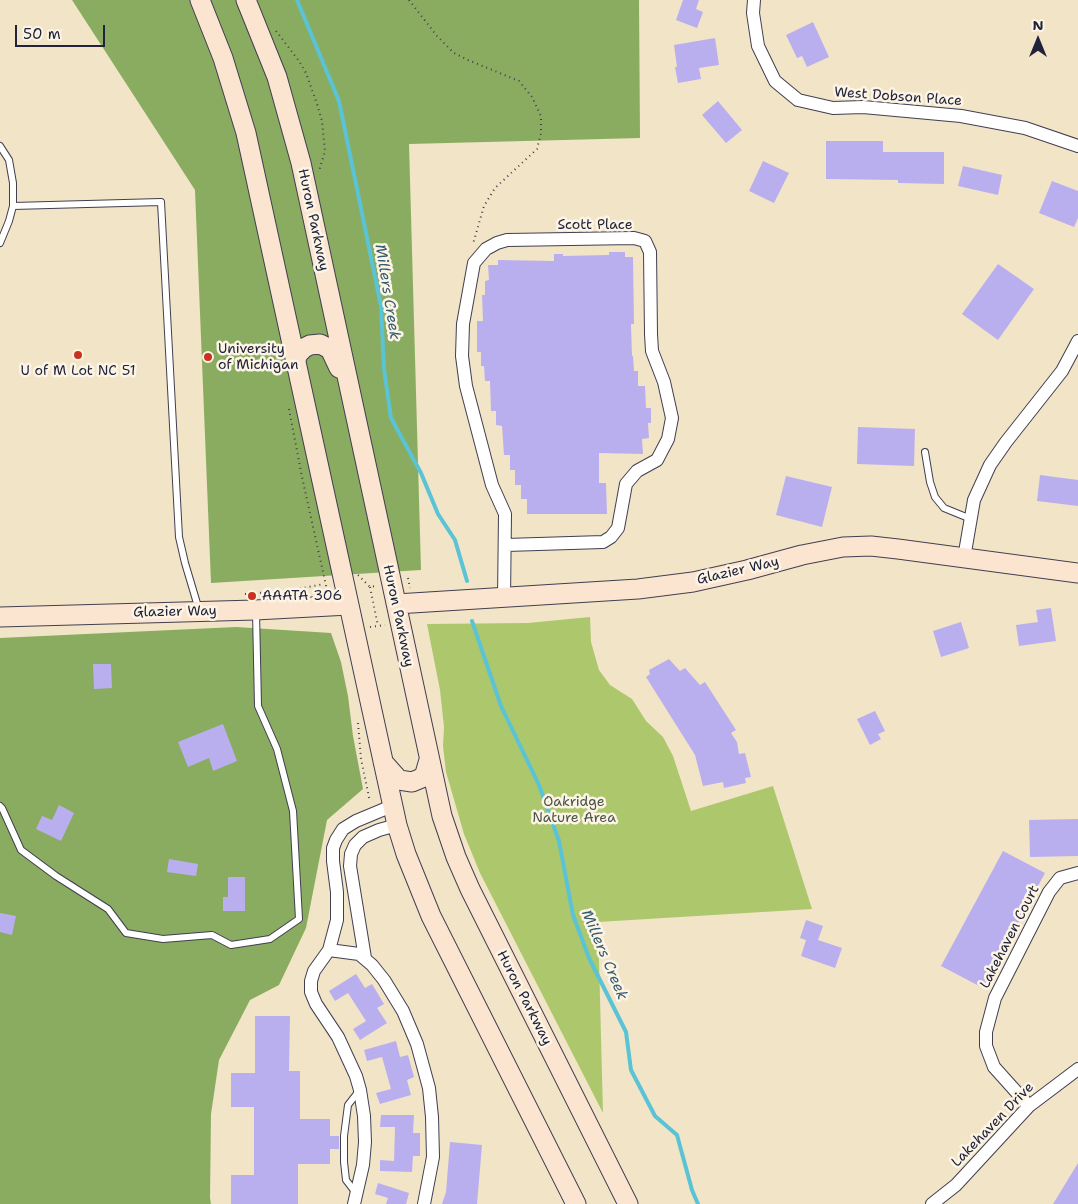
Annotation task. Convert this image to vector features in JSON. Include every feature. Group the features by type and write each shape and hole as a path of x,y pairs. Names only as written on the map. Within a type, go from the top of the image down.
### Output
{"main road":[{"path":"200,0 223,58 246,133 397,825 412,870 431,916 576,1204"},
{"name":"Huron Parkway","path":"246,0 277,77 297,146 352,401 404,599 429,760 442,816 456,857 470,889 628,1204"},
{"path":"296,360 301,350 310,345 320,344 330,349 352,401"},
{"name":"Glazier Way","path":"404,599 504,598 638,589 693,582 748,570 802,555 843,547 871,546 1078,573"},
{"name":"Glazier Way","path":"0,617 256,610 349,605"},
{"path":"383,762 399,780 412,782 424,776 429,760"}],"street":[{"name":"West Dobson Place","path":"754,0 752,13 758,46 775,81 798,100 833,108 863,107 961,116 1025,128 1078,146"},
{"name":"Scott Place","path":"474,263 486,249 496,243 507,240 634,238 645,241 650,252 652,351 664,382 672,418 668,439 657,460 638,471 626,484 618,528 611,537 603,542 506,545"},
{"path":"474,263 463,324 462,356 466,386 492,484 505,514 504,598"},
{"path":"964,558 974,500 990,465 1062,370 1078,341"},
{"path":"356,1199 363,1166 365,1142 360,1090 353,1068 338,1037 316,1004 311,992 311,981 314,971 329,950 337,920 337,892 333,861 333,848 336,840 343,829 356,821 392,806"},
{"path":"365,958 350,866 351,854 363,837 378,830 397,825"},
{"name":"Lakehaven Court","path":"1029,1106 994,1067 986,1046 986,1032 995,998 1049,892 1060,878 1078,873"},
{"path":"329,950 351,952 365,958 372,965 384,980 403,1011 417,1044 425,1068 432,1117 433,1158 424,1204"},
{"name":"Lakehaven Drive","path":"932,1204 956,1185 1029,1106 1078,1069"}],"lane":[{"path":"0,146 9,160 13,206 0,243"},
{"path":"13,206 160,202 179,538 200,611"},
{"path":"925,452 930,482 935,497 944,508 971,519"},
{"path":"0,806 21,850 56,876 108,909 126,933 163,939 212,935 231,945 270,940 299,919 292,811 277,749 258,706 256,610"},
{"path":"356,1199 346,1180 344,1136 348,1105 360,1090"}],"path":[{"path":"409,0 437,36 454,53 519,80 532,97 540,116 541,133 537,148 495,188 484,206 473,245 472,259 474,263"},
{"path":"275,30 306,73 322,121 325,150"},
{"path":"289,405 326,589"},
{"path":"404,599 406,572"},
{"path":"353,576 358,575 370,587 378,626"},
{"path":"315,587 325,584"},
{"path":"370,587 378,585"},
{"path":"367,627 388,624"},
{"path":"358,716 358,737 368,799"}],"green space":[{"name":"University of Michigan","path":"72,0 639,0 640,138 409,144 421,570 211,583 195,190"},
{"name":"Oakridge Nature Area","path":"590,617 591,642 599,670 610,685 632,699 646,721 663,737 673,756 691,811 773,786 812,909 598,922 603,1113 480,873 464,834 446,772 440,690 427,624 528,623"},
{"path":"236,627 331,633 341,662 348,696 363,789 327,820 306,928 279,985 250,1000 219,1060 211,1114 211,1204 0,1204 0,638"}],"building":[{"path":"683,0 699,0 696,9 703,12 697,28 676,20"},
{"path":"813,22 829,57 807,67 802,56 797,58 786,35"},
{"path":"715,38 719,65 699,68 701,79 678,83 674,45"},
{"path":"718,101 742,130 726,143 702,115"},
{"path":"826,141 883,141 883,152 944,152 944,184 898,183 898,180 826,179"},
{"path":"763,161 789,173 774,203 749,191"},
{"path":"963,166 1002,175 998,195 958,186"},
{"path":"1052,181 1078,191 1078,218 1074,227 1039,213"},
{"path":"609,252 625,252 625,257 633,257 634,324 631,324 632,356 634,371 638,371 638,386 645,386 646,408 651,408 651,423 648,423 649,438 642,439 643,454 599,453 599,483 606,483 607,514 527,514 527,499 521,499 521,485 515,485 515,470 510,470 510,455 504,455 502,426 496,425 496,411 491,411 490,381 485,381 484,366 481,366 481,352 477,352 477,321 483,321 482,295 485,295 485,281 489,280 488,265 498,265 498,260 554,261 554,254 563,254 563,256 609,255"},
{"path":"998,264 1034,289 998,340 962,314"},
{"path":"858,427 915,429 914,466 857,464"},
{"path":"1040,475 1078,480 1078,506 1037,501"},
{"path":"786,476 832,487 822,527 776,515"},
{"path":"1051,608 1056,641 1019,646 1016,625 1038,622 1036,610"},
{"path":"961,622 969,648 941,657 933,631"},
{"path":"669,659 680,671 685,668 700,685 705,682 736,730 731,733 737,742 739,754 745,753 751,777 745,778 746,783 724,788 723,782 703,786 695,755 646,677 650,674 649,670"},
{"path":"93,664 111,664 112,688 94,689"},
{"path":"875,711 885,731 878,734 881,739 870,745 857,719"},
{"path":"223,724 237,761 213,771 209,758 188,767 178,742"},
{"path":"59,805 74,813 61,841 36,829 42,816 52,820"},
{"path":"1078,819 1078,856 1030,857 1029,820"},
{"path":"1003,851 1045,873 983,988 941,966"},
{"path":"169,859 198,864 196,876 167,872"},
{"path":"228,877 245,877 245,911 223,911 223,897 228,897"},
{"path":"0,913 16,916 12,935 0,932"},
{"path":"806,920 823,926 818,940 842,948 835,968 801,956 806,940 800,938"},
{"path":"356,974 365,988 372,984 384,1004 377,1008 387,1023 360,1040 353,1029 366,1021 348,993 335,1001 329,991"},
{"path":"255,1016 290,1016 289,1071 300,1071 300,1119 330,1119 330,1136 339,1136 339,1149 330,1149 330,1164 298,1164 298,1204 231,1204 231,1175 254,1175 254,1107 231,1107 231,1073 255,1073"},
{"path":"396,1041 400,1057 408,1055 414,1077 407,1080 411,1095 380,1104 376,1093 391,1089 382,1057 367,1061 364,1050"},
{"path":"381,1115 414,1115 413,1133 420,1133 420,1156 413,1156 412,1172 380,1171 380,1160 394,1161 395,1127 380,1127"},
{"path":"450,1142 482,1145 477,1204 442,1204 446,1192"},
{"path":"1078,1163 1078,1204 1053,1204"},
{"path":"378,1183 409,1193 406,1204 386,1204 388,1198 375,1194"}],"waterway":[{"name":"Millers Creek","path":"297,0 339,101 381,306 384,369 391,418 421,473 438,514 455,540 467,581"},
{"name":"Millers Creek","path":"472,621 501,706 539,785 559,841 573,915 589,958 626,1032 631,1070 655,1116 677,1135 692,1190 698,1204"}],"place":[{"name":"U of M Lot NC 51","path":"78,355"},
{"name":"University of Michigan","path":"208,357"},
{"name":"AAATA 306","path":"252,596"}]}
